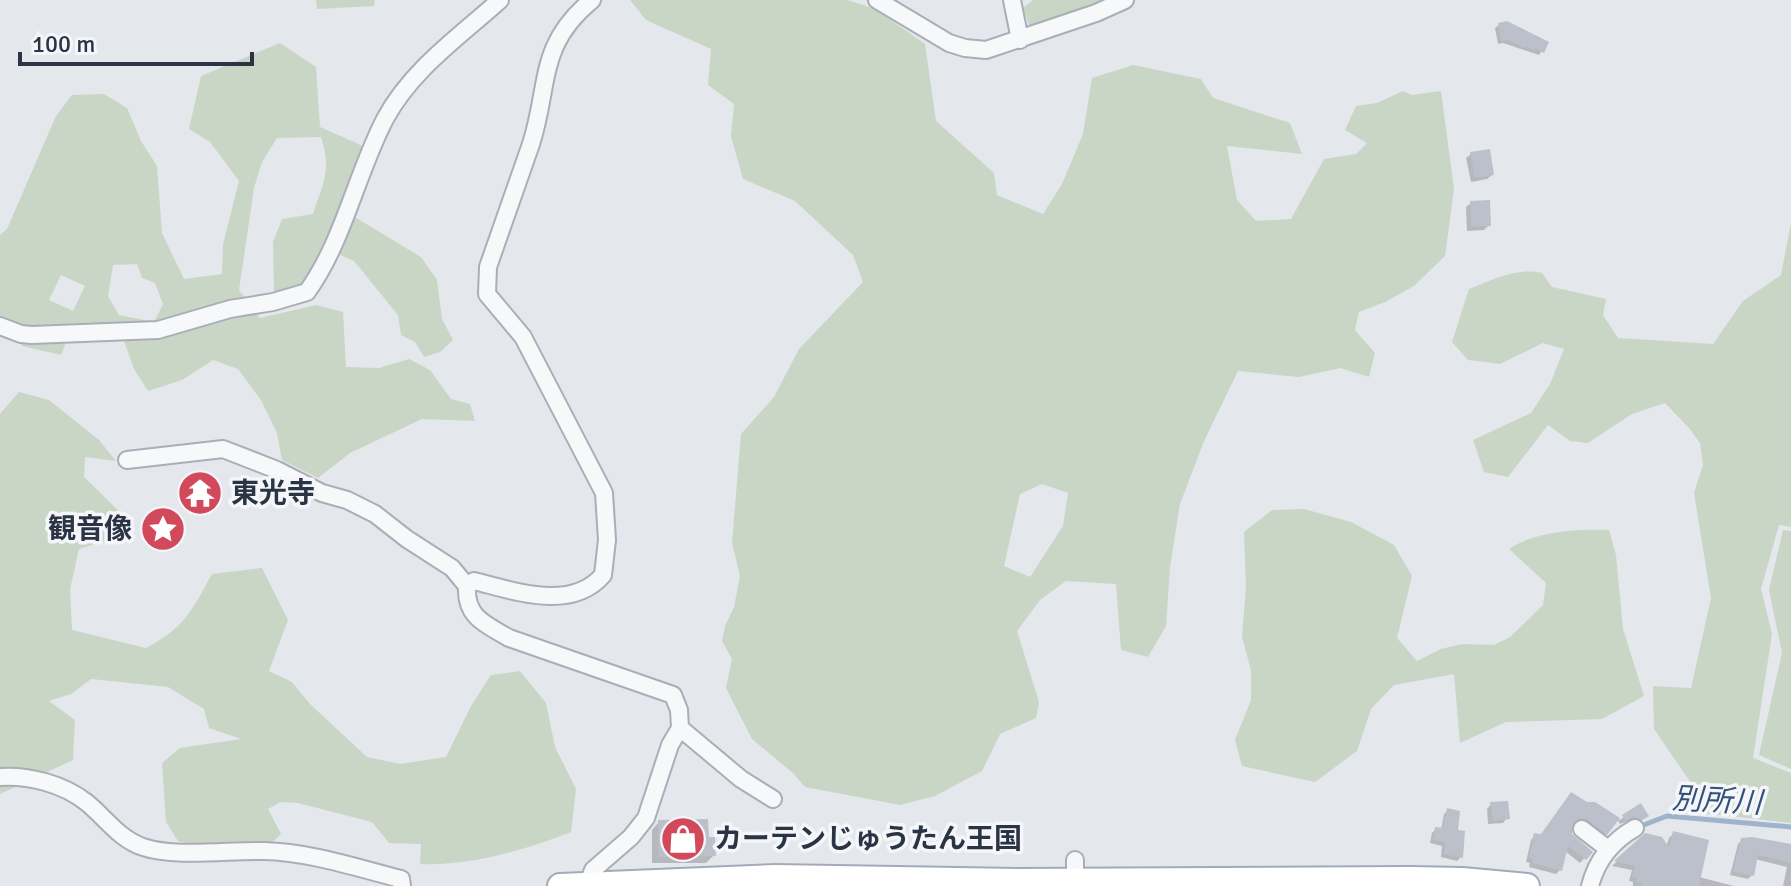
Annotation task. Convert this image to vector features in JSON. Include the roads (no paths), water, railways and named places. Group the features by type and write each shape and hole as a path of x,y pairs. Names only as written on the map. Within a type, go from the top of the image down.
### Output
{"main road":[{"path":"560,886 775,877 1075,871 1208,872 1516,885"}],"street":[{"path":"0,326 32,335 158,330 230,309 273,302 307,292 347,215 386,117 420,70 500,0"},
{"path":"467,586 474,581 533,596 571,594 584,590 603,575 607,540 604,493 523,337 487,294 486,285 488,267 531,142 553,48 582,8 592,0"},
{"path":"877,0 949,43 986,50 1125,0"},
{"path":"1012,0 1020,40"},
{"path":"127,460 223,449 277,470 322,493 347,500 375,514 452,568 467,586 466,600 472,612 484,624 509,638 673,695 679,710 680,728 670,745 646,818 631,837 593,870 587,885"},
{"path":"680,728 741,779 773,799"},
{"path":"0,777 28,779 64,788 86,802 123,837 147,849 297,854 401,879 402,886"},
{"path":"1590,886 1594,871 1614,840 1635,828"},
{"path":"1582,829 1608,849"}],"waterway":[{"name":"別所川","path":"1641,826 1667,816 1791,827"}],"place":[{"name":"東光寺","path":"200,493"},
{"name":"観音像","path":"163,529"},
{"name":"カーテンじゅうたん王国","path":"683,839"}]}
